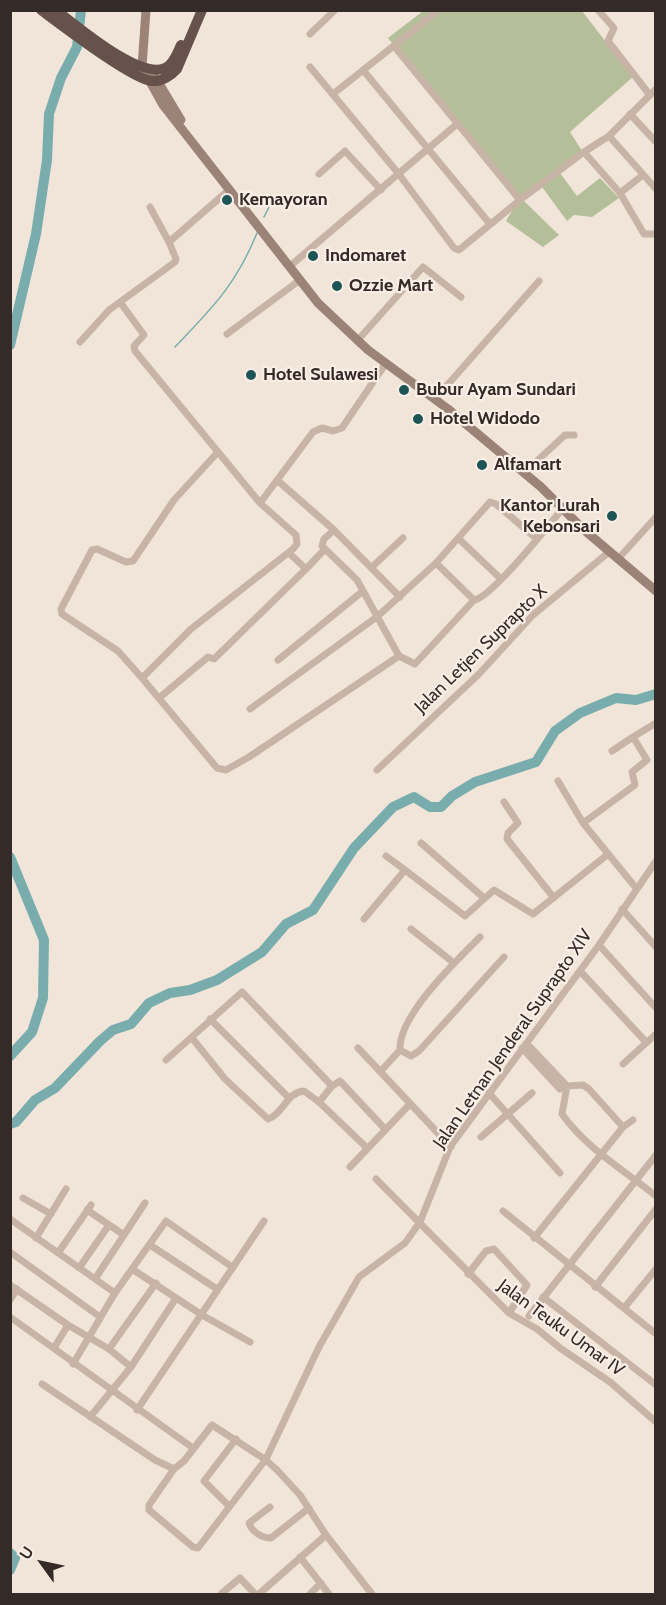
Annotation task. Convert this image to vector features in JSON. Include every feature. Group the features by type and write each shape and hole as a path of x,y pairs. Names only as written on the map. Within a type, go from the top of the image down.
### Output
{"highway":[{"path":"56,10 100,48 164,69 171,64 200,10"},
{"path":"42,11 154,81 177,69 200,10"}],"main road":[{"path":"146,10 146,64 166,102 187,133 318,303 357,341 435,399 524,473 609,552 656,591"}],"street":[{"path":"310,67 398,173 456,249 584,152 609,136 652,92 608,40 614,28 598,10"},
{"path":"310,34 333,11"},
{"path":"333,94 436,11"},
{"path":"394,46 520,200"},
{"path":"363,70 490,224"},
{"path":"630,114 656,142"},
{"path":"290,266 457,124"},
{"path":"609,136 656,189"},
{"path":"319,174 345,151 381,190"},
{"path":"584,152 620,194 644,234 656,234"},
{"path":"620,194 643,175"},
{"path":"168,242 230,189"},
{"path":"80,342 120,302 176,260 150,207"},
{"path":"357,341 423,267 461,297"},
{"path":"227,334 300,280"},
{"path":"435,399 539,281"},
{"path":"120,302 144,335 134,346 135,351 260,503 296,535 297,544 289,554 191,629 142,678"},
{"path":"260,503 313,432 322,428 333,431 342,428 386,363"},
{"path":"524,473 565,435 574,435"},
{"path":"217,453 174,500 134,561 126,562 97,549 92,550 61,609 62,614 118,651 218,768 226,770 399,657"},
{"path":"277,480 334,530 400,597"},
{"path":"250,709 378,616 436,563 490,502 496,504 537,539"},
{"path":"334,530 322,543 324,550 348,570 363,591 399,657 415,664 474,600 481,598 501,579 563,508"},
{"path":"618,559 656,517"},
{"path":"372,567 404,538"},
{"path":"459,539 501,579"},
{"path":"159,698 208,657 214,659 324,550"},
{"name":"Jalan Letjen Suprapto X","path":"376,770 479,674 534,615 609,552"},
{"path":"289,554 306,569"},
{"path":"436,563 474,600"},
{"path":"278,660 363,591"},
{"path":"612,751 656,723"},
{"path":"583,823 635,785 632,772 646,760 633,737"},
{"path":"558,781 583,823 606,855 636,888"},
{"path":"504,802 518,823 508,833 507,839 554,898"},
{"path":"421,843 483,897"},
{"path":"386,856 464,916 490,891 497,890 531,914 606,855"},
{"name":"Jalan Letnan Jenderal Suprapto XIV","path":"174,1469 148,1508 193,1547 200,1546 266,1459 319,1347 359,1277 405,1243 420,1221 451,1147 489,1093 526,1048 656,861"},
{"path":"364,919 405,870"},
{"path":"622,909 656,947"},
{"path":"411,929 454,963"},
{"path":"381,1071 400,1050 400,1039 404,1028 454,963 480,937"},
{"path":"599,945 656,1008"},
{"path":"400,1050 411,1056 419,1051 504,957"},
{"path":"580,971 646,1042"},
{"path":"166,1060 238,994 244,993 332,1086"},
{"path":"210,1019 289,1098"},
{"path":"623,1064 656,1034"},
{"path":"192,1038 225,1079 268,1119 273,1117 289,1098 297,1092 304,1091 319,1102 367,1148"},
{"path":"358,1048 381,1071 409,1105 451,1147"},
{"path":"526,1048 564,1087 562,1114 602,1155 656,1196"},
{"path":"319,1102 332,1086 339,1082 385,1130"},
{"path":"564,1087 583,1085 589,1089 623,1127"},
{"path":"489,1093 560,1173"},
{"path":"481,1137 532,1093"},
{"path":"350,1167 409,1105"},
{"path":"534,1238 623,1127 633,1120"},
{"path":"530,1316 567,1265 656,1155"},
{"name":"Jalan Teuku Umar IV","path":"376,1179 509,1313 537,1329 560,1348 610,1382 656,1422"},
{"path":"36,1238 66,1189"},
{"path":"23,1198 51,1214"},
{"path":"95,1279 145,1203"},
{"path":"58,1253 89,1207 124,1235"},
{"path":"595,1287 656,1209"},
{"path":"503,1211 567,1265 655,1331"},
{"path":"10,1219 115,1293"},
{"path":"73,1364 115,1293 167,1221 232,1267"},
{"path":"137,1410 264,1221"},
{"path":"79,1268 109,1225"},
{"path":"150,1245 217,1289"},
{"path":"468,1274 486,1251 494,1249 527,1285 509,1313"},
{"path":"10,1252 100,1317"},
{"path":"132,1269 202,1315 250,1342"},
{"path":"624,1308 656,1269"},
{"path":"108,1349 156,1283"},
{"path":"10,1285 89,1339 108,1349 130,1367"},
{"path":"10,1300 17,1289"},
{"path":"543,1297 656,1384"},
{"path":"90,1417 130,1367 176,1298"},
{"path":"10,1317 110,1391 193,1448"},
{"path":"54,1348 68,1325"},
{"path":"42,1384 174,1469 184,1461 212,1425 236,1439 266,1459 300,1495 326,1535 372,1594"},
{"path":"229,1506 204,1481 236,1439"},
{"path":"270,1507 249,1523 252,1529 265,1538 272,1538 309,1508"},
{"path":"221,1594 240,1578 257,1594 326,1535"},
{"path":"300,1557 329,1594"},
{"path":"310,1594 321,1583"}],"green space":[{"path":"423,11 582,11 633,77 570,132 584,154 560,173 577,196 600,178 619,198 592,217 574,215 567,221 539,183 523,200 559,235 543,247 506,221 517,202 388,38"}],"waterway":[{"path":"10,345 36,234 47,160 49,114 61,78 77,47 81,10"},
{"path":"264,217 271,203 303,201 312,195"},
{"path":"175,347 212,308 232,282 257,233"},
{"path":"10,1124 16,1122 35,1100 55,1088 113,1030 131,1024 149,1003 170,993 190,990 217,980 262,952 286,924 313,910 354,848 393,807 414,797 430,807 441,807 452,796 475,782 536,762 555,731 580,713 616,698 636,700 656,694"},
{"path":"10,857 44,940 43,998 32,1032 10,1056"},
{"path":"10,1553 15,1558 10,1570"}],"place":[{"name":"Kemayoran","path":"227,200"},
{"name":"Indomaret","path":"313,256"},
{"name":"Ozzie Mart","path":"337,286"},
{"name":"Hotel Sulawesi","path":"251,375"},
{"name":"Bubur Ayam Sundari","path":"404,390"},
{"name":"Hotel Widodo","path":"418,419"},
{"name":"Alfamart","path":"482,465"},
{"name":"Kantor Lurah Kebonsari","path":"612,516"}]}
